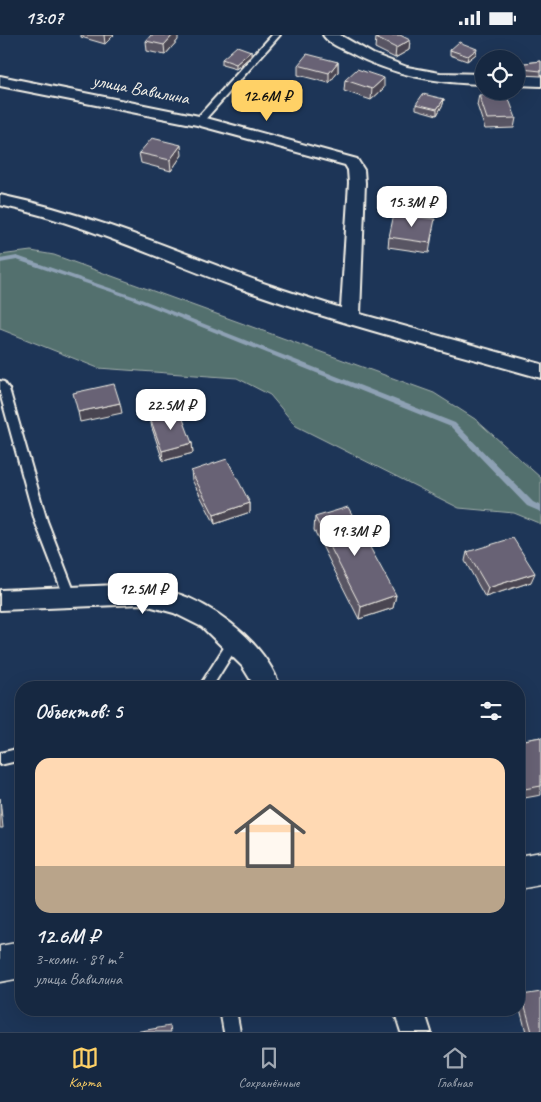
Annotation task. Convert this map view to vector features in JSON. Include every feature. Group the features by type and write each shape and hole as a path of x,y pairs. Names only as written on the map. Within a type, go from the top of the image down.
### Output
{"main road":[{"path":"525,872 541,869"},
{"path":"0,964 15,962"}],"street":[{"path":"330,35 382,65 416,75 450,79 475,79"},
{"path":"525,80 541,81"},
{"name":"улица Вавилина","path":"0,81 199,121 351,162 356,170 358,183 350,318"},
{"path":"0,200 42,209 123,235 242,282 350,318 541,371"},
{"path":"0,599 141,594 180,605 210,620 251,658 264,681"},
{"path":"411,1016 416,1032"}],"lane":[{"path":"199,121 276,35"},
{"path":"0,385 4,389 41,521 70,596"},
{"path":"209,681 234,642"},
{"path":"0,759 15,755"},
{"path":"229,1016 232,1032"}],"green space":[{"path":"31,251 54,255 434,393 475,419 541,478 541,524 514,513 459,508 296,426 270,395 237,378 98,368 0,329 0,255"}],"building":[{"path":"151,35 173,35 164,45 146,41"},
{"path":"381,35 400,35 410,40 396,48 376,38"},
{"path":"459,42 477,49 468,56 450,50"},
{"path":"237,46 251,51 236,64 222,59"},
{"path":"307,54 338,62 329,73 298,65"},
{"path":"541,61 541,71 525,69 525,63"},
{"path":"357,69 384,78 372,89 345,80"},
{"path":"423,94 444,99 437,109 416,104"},
{"path":"481,100 509,100 516,118 487,119"},
{"path":"152,138 181,145 170,160 139,153"},
{"path":"394,214 435,219 430,243 389,237"},
{"path":"114,384 120,403 78,412 73,393"},
{"path":"180,411 192,443 162,451 150,418"},
{"path":"227,459 250,503 214,515 191,471"},
{"path":"348,507 396,595 361,607 315,517"},
{"path":"513,538 535,573 488,588 467,552"},
{"path":"541,737 541,786 525,789 525,740"},
{"path":"541,992 541,1032 532,1032 525,1006 525,995"},
{"path":"170,1026 171,1032 135,1032"}],"waterway":[{"path":"0,261 17,258 134,298 453,425 530,504 541,509"}]}
